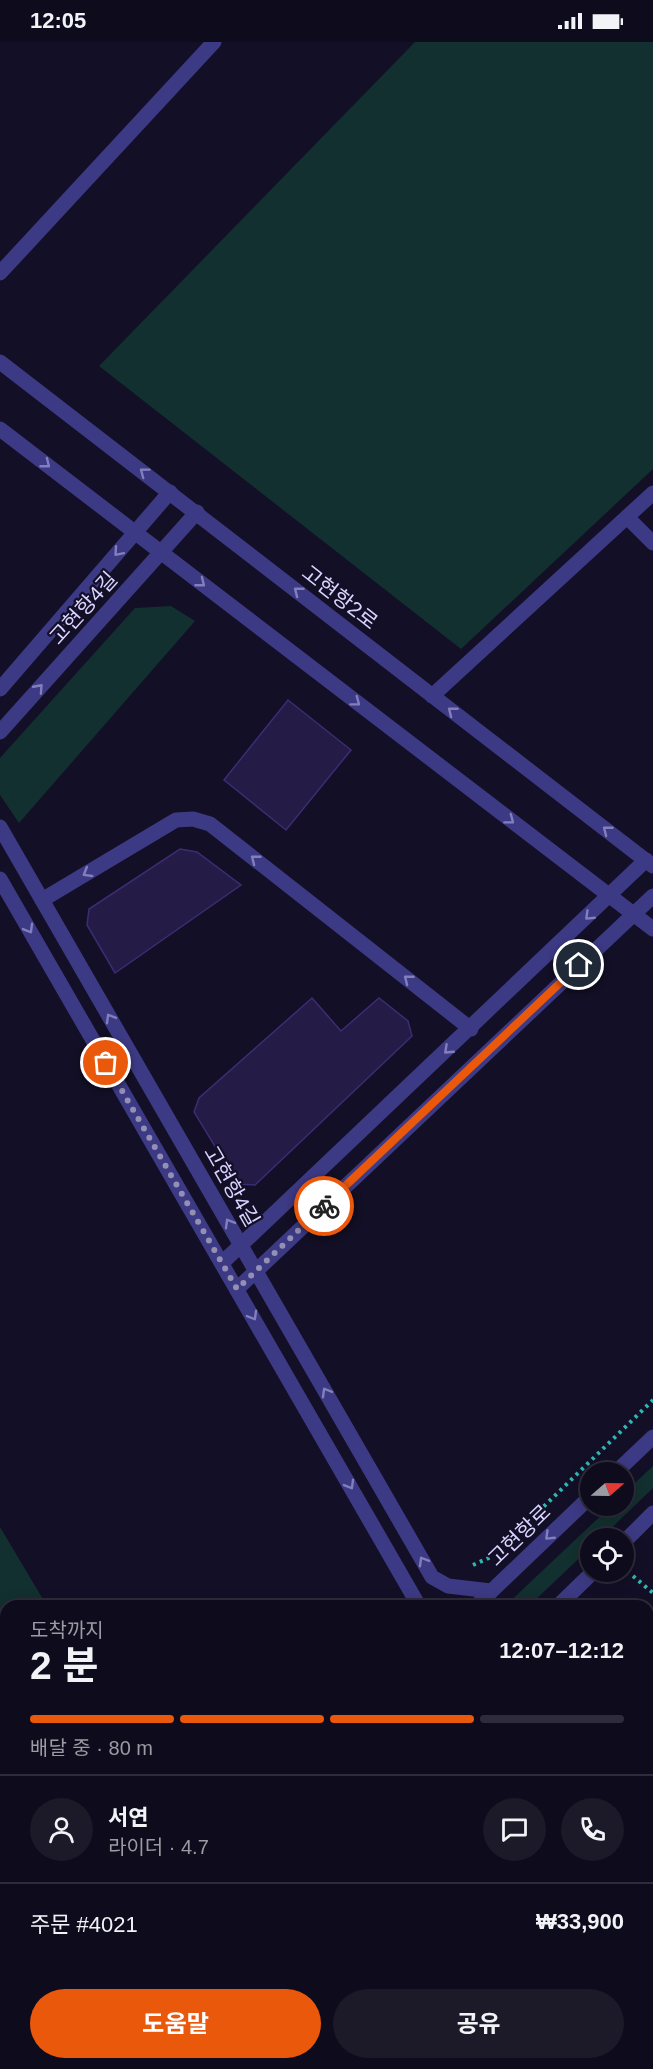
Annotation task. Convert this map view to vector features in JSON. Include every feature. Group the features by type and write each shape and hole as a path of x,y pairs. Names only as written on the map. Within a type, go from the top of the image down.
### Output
{"street":[{"path":"0,273 214,42"},
{"name":"고현항2로","path":"0,362 650,863"},
{"path":"0,429 653,929"},
{"name":"고현항4길","path":"0,689 170,492"},
{"path":"432,696 653,492"},
{"name":"고현항4길","path":"0,732 197,513"},
{"path":"627,517 653,543"},
{"path":"42,900 176,820 201,821 210,824 471,1029"},
{"name":"고현항4길","path":"0,827 432,1577 448,1586 491,1591"},
{"path":"222,1263 610,897 650,863"},
{"path":"0,879 416,1600"},
{"path":"237,1289 653,896"},
{"path":"627,1462 653,1437"},
{"name":"고현항로","path":"482,1600 580,1506"},
{"path":"634,1532 653,1513"},
{"path":"564,1600 583,1582"}],"path":[{"path":"525,1525 653,1401"},
{"path":"468,1565 491,1558 500,1549"},
{"path":"634,1577 653,1593"}],"green space":[{"path":"415,42 653,42 653,469 461,649 99,366"},
{"path":"171,606 195,621 19,823 0,795 0,758 135,608"},
{"path":"653,1466 653,1488 634,1506 634,1484"},
{"path":"600,1516 624,1516 611,1528 588,1528"},
{"path":"0,1527 43,1600 0,1600"},
{"path":"580,1535 580,1557 535,1600 511,1600"}],"building":[{"path":"288,700 351,750 286,830 224,780"},
{"path":"180,849 197,852 241,885 115,973 87,925 89,909"},
{"path":"312,998 341,1031 379,998 408,1021 412,1036 255,1185 238,1184 194,1112 199,1098"}],"way so far":[{"path":"106,1063 237,1289 324,1206"}],"route":[{"path":"324,1206 579,965"}]}
